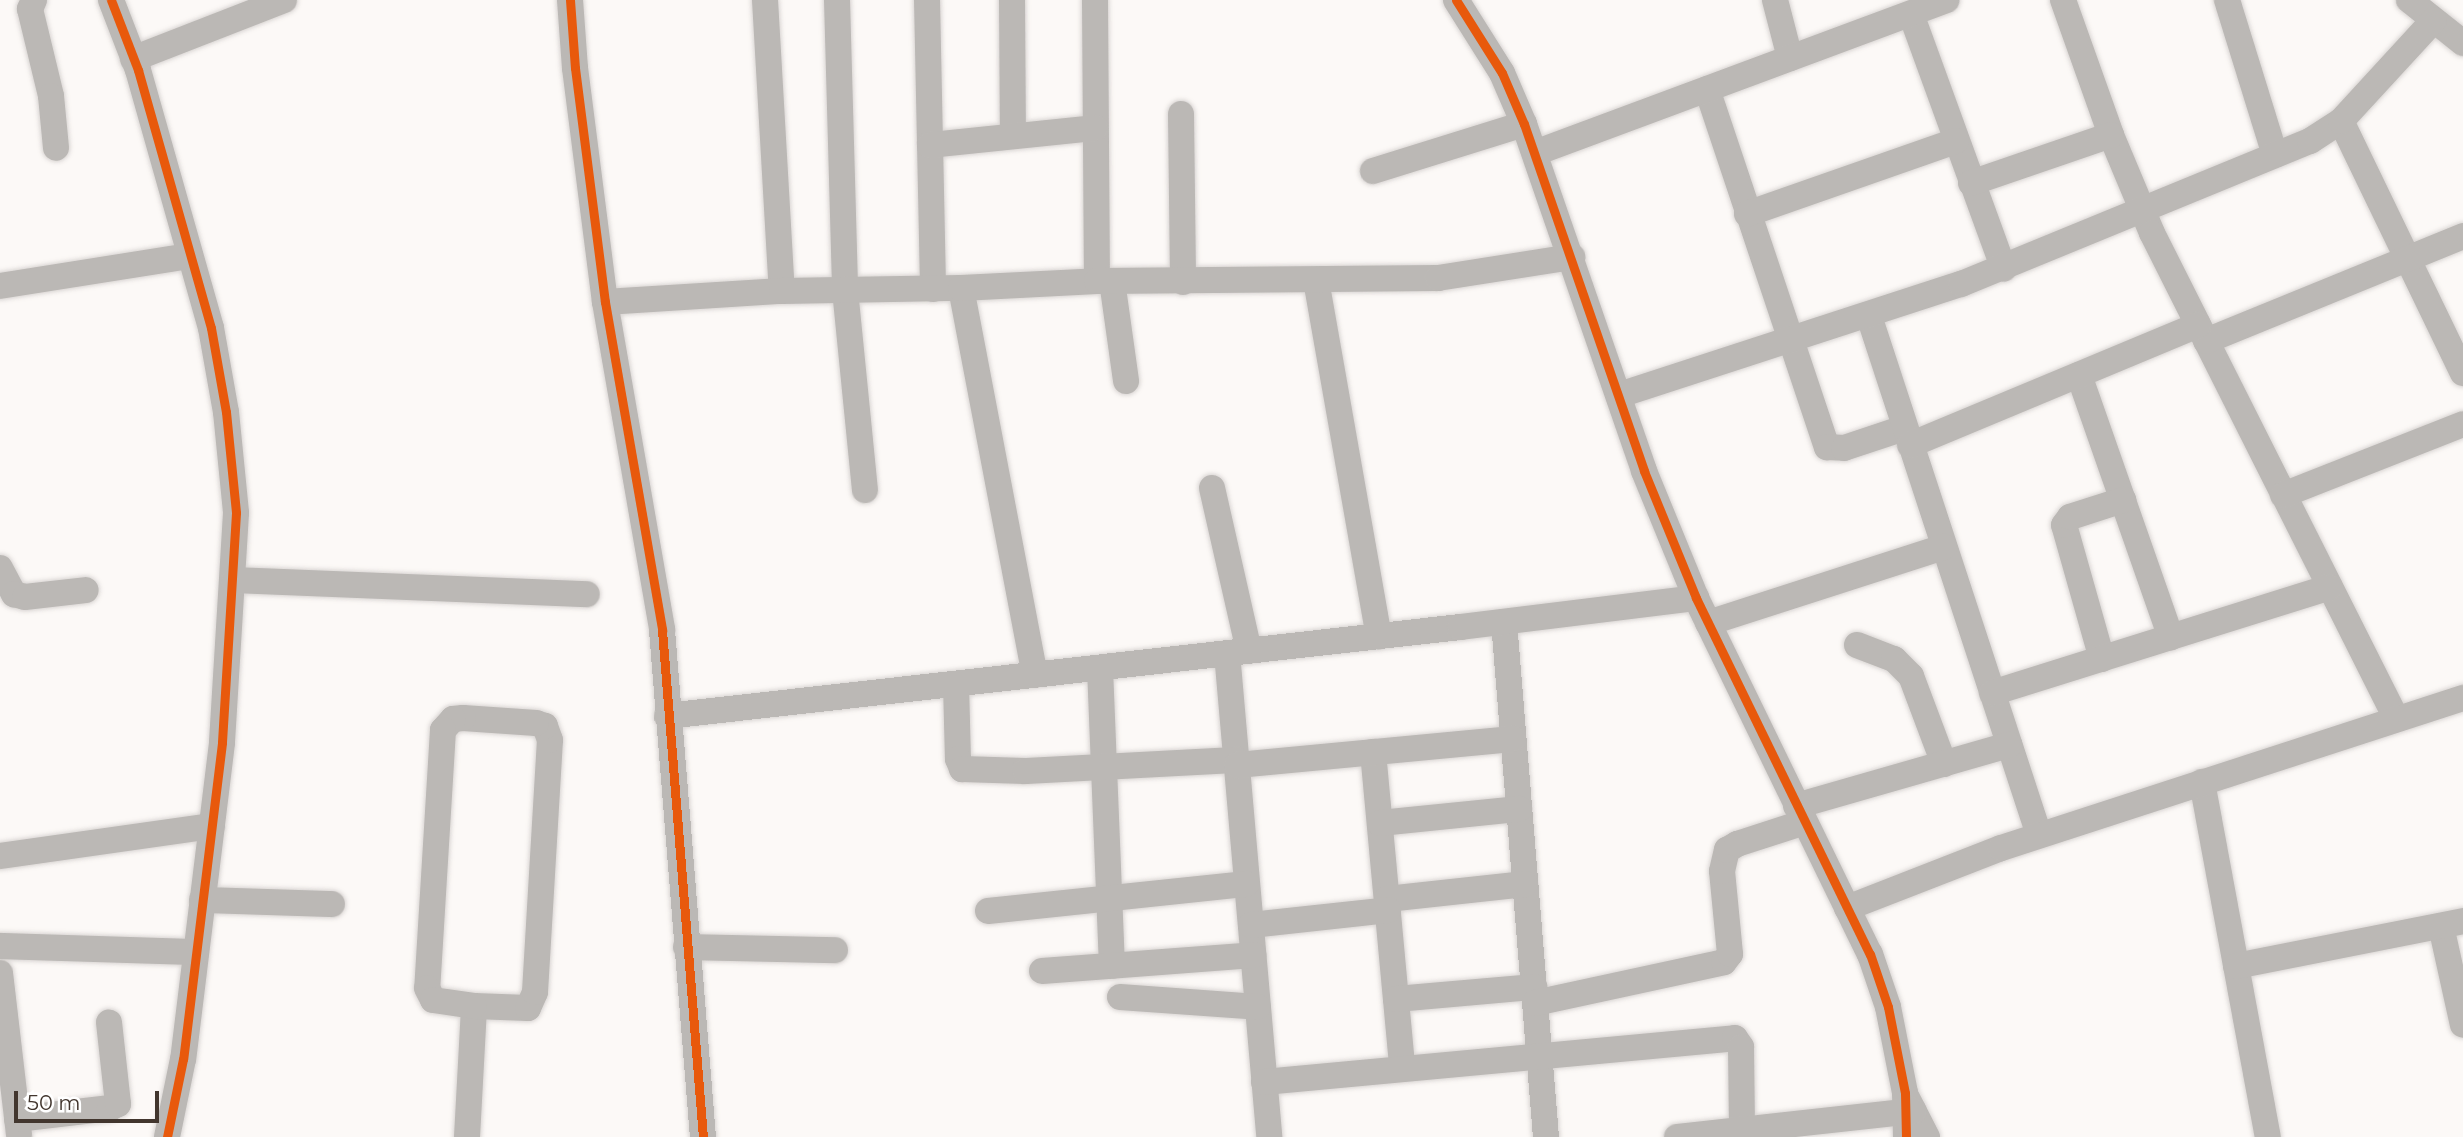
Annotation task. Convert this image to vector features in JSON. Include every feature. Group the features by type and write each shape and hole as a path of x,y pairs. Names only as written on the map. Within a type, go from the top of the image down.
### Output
{"street":[{"path":"34,0 30,9 51,96 56,148"},
{"path":"111,0 133,59 211,328 226,412 236,513 222,743 183,1059 167,1137"},
{"path":"133,59 284,0"},
{"path":"570,0 575,68 605,302 662,630 703,1137"},
{"path":"765,0 782,291"},
{"path":"837,0 845,290 865,490"},
{"path":"927,0 933,289"},
{"path":"1012,0 1013,136"},
{"path":"1095,0 1095,128 1105,281 1126,381"},
{"path":"1456,0 1503,73 1524,124 1644,471 1696,598 1880,979 1911,1125 1742,1131 1677,1137"},
{"path":"1775,0 1790,58"},
{"path":"1535,153 1947,0"},
{"path":"2063,0 2111,135 2143,212 2396,718"},
{"path":"2227,0 2275,156"},
{"path":"2409,0 2463,43"},
{"path":"1911,13 2004,269"},
{"path":"1619,395 1868,316 2004,269 2326,133 2341,121 2434,20"},
{"path":"1707,89 1827,447 1843,448 1907,437 2079,374 2202,333 2463,236"},
{"path":"1181,114 1183,282"},
{"path":"2341,121 2463,373"},
{"path":"1373,171 1524,124"},
{"path":"930,145 1095,128"},
{"path":"1971,183 2111,135"},
{"path":"1747,214 1956,141"},
{"path":"0,286 190,256"},
{"path":"605,302 782,291 933,289 1105,281 1438,278 1572,257"},
{"path":"1316,280 1379,636"},
{"path":"961,288 1035,675"},
{"path":"1868,316 2039,835"},
{"path":"2079,374 2171,637"},
{"path":"2283,495 2463,424"},
{"path":"1212,488 1238,652 1236,763 1269,1137"},
{"path":"2102,659 2064,525 2070,517 2123,500"},
{"path":"1708,623 1944,547"},
{"path":"0,568 14,594 25,597 86,590"},
{"path":"234,580 587,594"},
{"path":"1992,693 2330,587"},
{"path":"667,716 1696,598"},
{"path":"1503,622 1546,1137"},
{"path":"1857,645 1894,659 1911,676 1944,764"},
{"path":"1100,667 1112,966"},
{"path":"956,684 958,759 962,769 1236,763 1513,739"},
{"path":"1847,908 2039,835 2463,698"},
{"path":"463,718 536,723 545,726 550,740 533,1002 528,1008 517,1009 474,1006 433,1000 427,988 443,730 453,719 463,718"},
{"path":"1396,999 1534,995 1724,962 1730,954 1722,871 1727,850 1800,814 1944,764 2009,746"},
{"path":"1373,752 1402,1067"},
{"path":"2202,782 2268,1137"},
{"path":"1380,823 1519,809"},
{"path":"0,856 212,826"},
{"path":"988,911 1247,884"},
{"path":"1251,925 1525,884"},
{"path":"202,900 332,904"},
{"path":"2236,966 2452,924 2463,1025"},
{"path":"0,946 196,952"},
{"path":"686,947 835,950"},
{"path":"1042,971 1253,955"},
{"path":"0,973 18,1128 115,1107 118,1099 109,1022"},
{"path":"1120,997 1258,1007"},
{"path":"467,1137 474,1006"},
{"path":"1264,1082 1735,1038 1741,1047 1742,1131"}],"cycle path":[{"path":"111,0 138,70 211,328 226,412 236,513 222,743 183,1059 167,1137"},
{"path":"570,0 575,68 605,302 662,630 703,1137"},
{"path":"1456,0 1502,73 1524,124 1644,471 1696,598 1870,954 1888,1007 1905,1093 1906,1137"}]}
